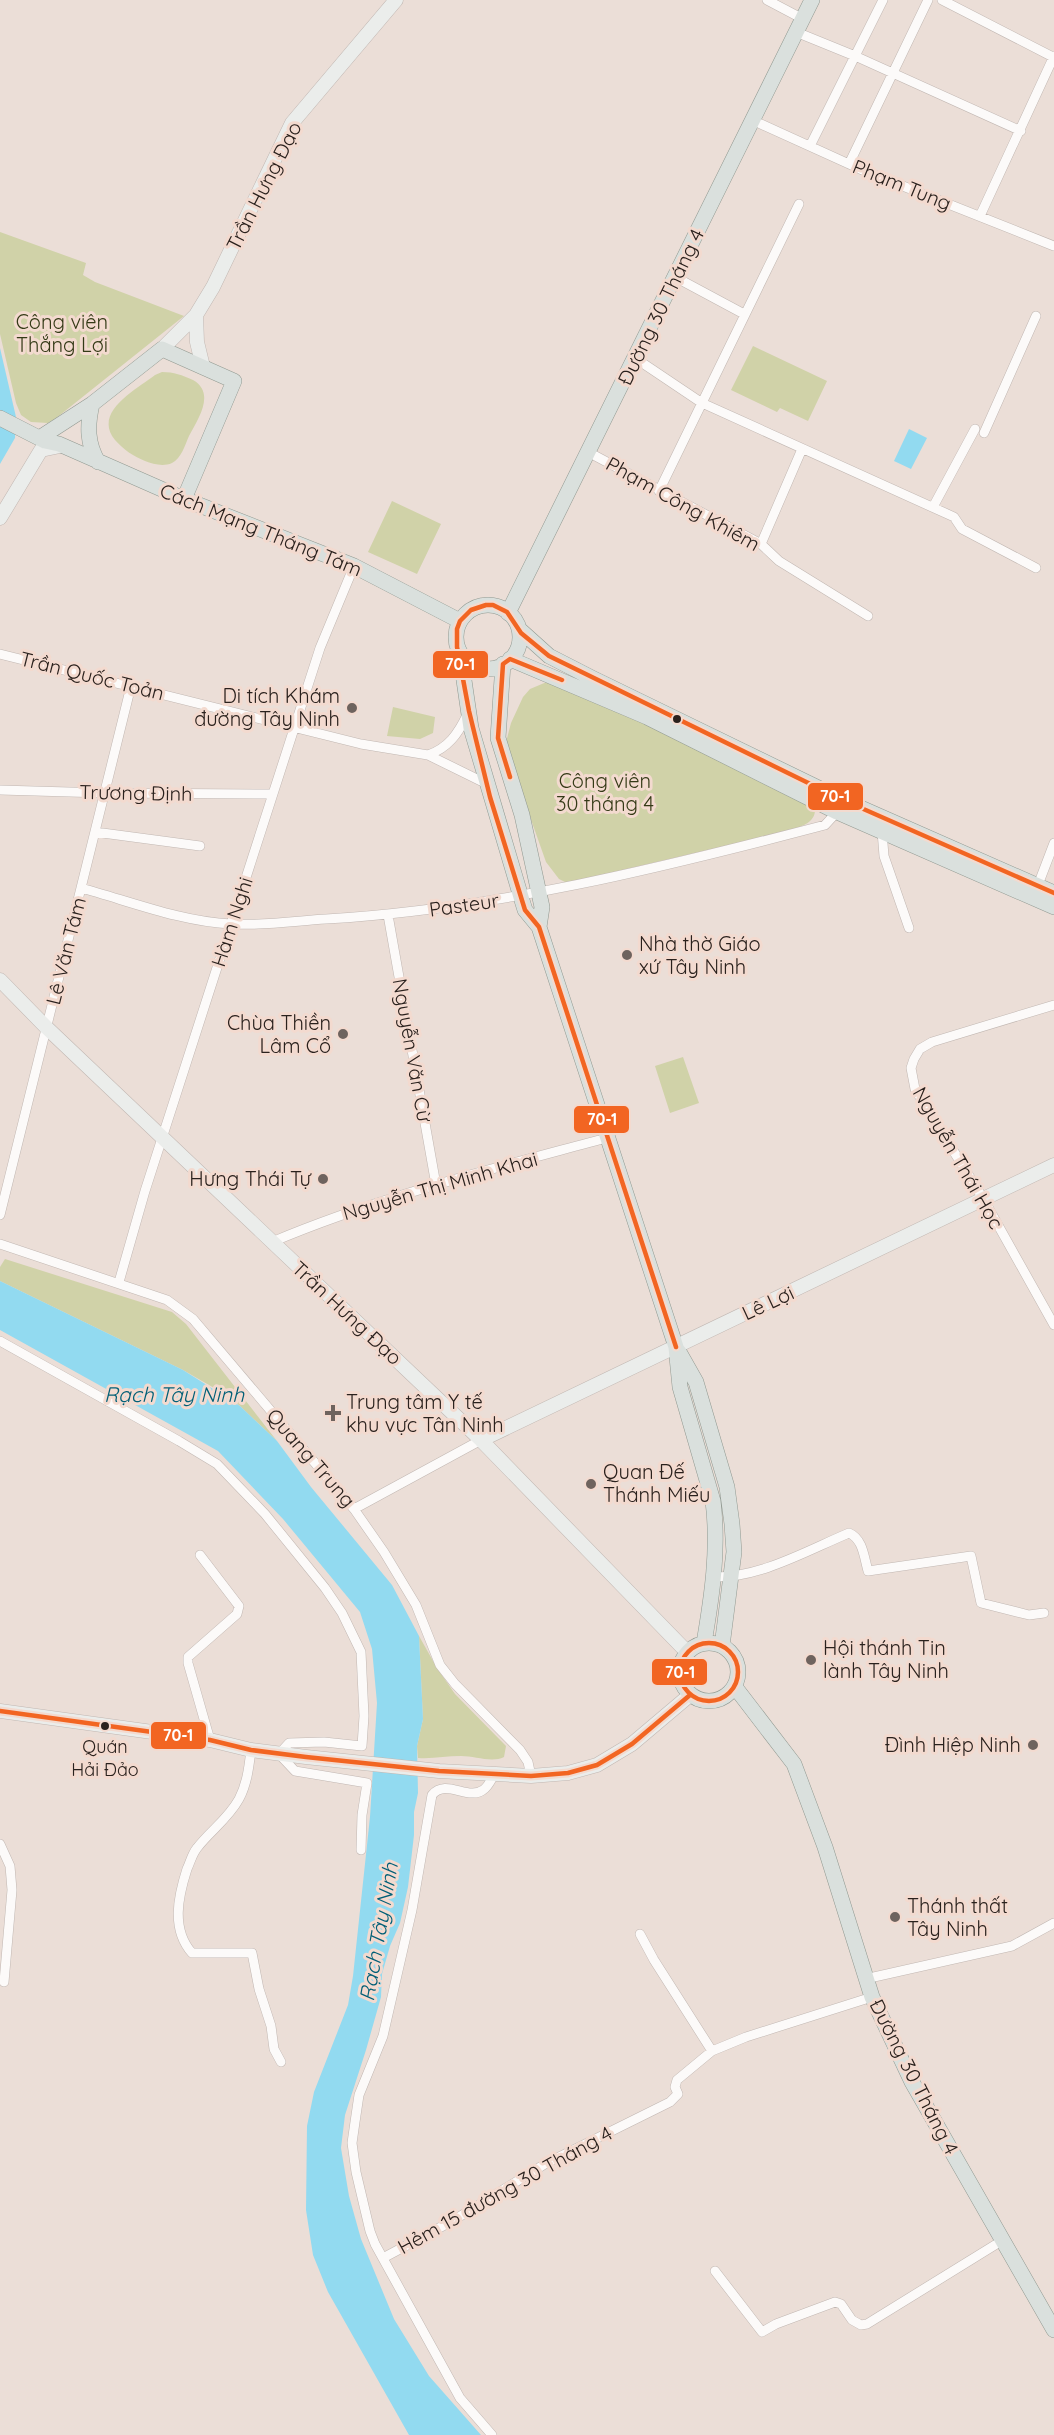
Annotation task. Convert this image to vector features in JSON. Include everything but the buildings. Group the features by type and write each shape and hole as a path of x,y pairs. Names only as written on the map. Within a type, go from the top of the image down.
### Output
{"main road":[{"name":"Đường 30 Tháng 4","path":"508,613 812,0"},
{"path":"162,349 234,381 184,499"},
{"name":"Trần Hưng Đạo","path":"38,439 92,404 162,349"},
{"path":"92,404 88,438 91,450 98,462"},
{"name":"Cách Mạng Tháng Tám","path":"0,418 38,439 46,436 56,440 61,445 184,499 354,566 460,621"},
{"path":"704,1643 716,1543 713,1501 680,1387 676,1347 610,1137 539,927 525,910 487,784 469,713 456,636 460,621 466,614 482,606 500,608 508,613 519,629 549,656 840,806"},
{"path":"519,629 518,646 507,662 498,738 522,815 542,911 539,927"},
{"path":"460,653 471,664 479,668 488,669 507,662 647,717 840,806 993,872 1054,907"},
{"path":"993,872 1038,885 1054,893"},
{"path":"676,1347 696,1382 727,1487 734,1552 722,1646"},
{"path":"704,1643 722,1646 732,1654 738,1670 735,1687 723,1698 714,1701 697,1700 690,1695 684,1688 679,1669 687,1652 694,1646 704,1643"},
{"name":"Đường 30 Tháng 4","path":"735,1687 794,1764 825,1847 872,1997 912,2082 1054,2330"}],"street":[{"name":"Trần Hưng Đạo","path":"162,349 196,315 213,287 292,123 396,0"},
{"path":"767,0 799,25 855,56 1021,131"},
{"path":"810,146 883,0"},
{"path":"849,164 928,0"},
{"path":"942,0 1054,56 980,216"},
{"name":"Phạm Tung","path":"752,120 849,164 1054,246"},
{"path":"659,491 799,204"},
{"path":"675,277 744,314"},
{"path":"196,315 197,342 203,367"},
{"path":"933,507 979,431 1036,316"},
{"path":"635,358 702,403 954,517 962,529 1036,568"},
{"name":"Trần Hưng Đạo","path":"0,518 38,439"},
{"path":"760,544 802,449"},
{"name":"Phạm Công Khiêm","path":"588,452 760,544 779,561 867,616"},
{"name":"Hàm Nghi","path":"119,1282 272,794 320,648 354,566"},
{"name":"Trần Quốc Toản","path":"0,654 361,744 428,755 487,784"},
{"name":"Lê Văn Tám","path":"0,1215 131,686"},
{"path":"428,755 439,751 453,740 469,713"},
{"name":"Trương Định","path":"0,790 272,794"},
{"name":"Pasteur","path":"81,888 193,918 231,924 388,915 539,894 703,857 825,825 840,806"},
{"path":"884,825 884,856 909,928"},
{"path":"94,832 200,846"},
{"path":"1038,885 1054,843"},
{"name":"Nguyễn Văn Cừ","path":"388,915 436,1185"},
{"name":"Trần Hưng Đạo","path":"0,980 47,1028 481,1440 687,1652"},
{"name":"Nguyễn Thái Học","path":"1054,1005 932,1042 920,1049 914,1059 912,1078 918,1095 984,1200 1054,1325"},
{"name":"Nguyễn Thị Minh Khai","path":"272,1242 320,1222 436,1185 610,1137"},
{"name":"Lê Lợi","path":"481,1440 1054,1166"},
{"name":"Quang Trung","path":"0,1245 119,1282 167,1300 194,1318 354,1509 384,1552 416,1605 440,1665 455,1684 520,1750 528,1762 531,1776"},
{"path":"0,1341 217,1464 265,1514 326,1588 347,1622 361,1652 364,1716 362,1746 324,1742 289,1743 279,1754"},
{"path":"354,1509 481,1440"},
{"path":"713,1577 750,1574 849,1533 860,1541 868,1571 971,1556 981,1603 1029,1615 1044,1613"},
{"path":"200,1555 239,1606 237,1614 188,1657 210,1740"},
{"path":"0,1711 210,1740 279,1754 439,1771 531,1776 568,1773 597,1765 632,1744 690,1695"},
{"path":"251,1750 247,1778 240,1797 229,1815 196,1849 177,1907 180,1930 186,1946 192,1953 252,1953 259,1989 271,2026 274,2049 281,2062"},
{"path":"279,1754 295,1771 367,1783 362,1815 361,1850"},
{"path":"492,2435 460,2398 370,2231 356,2172 352,2143 359,2095 383,2036 412,1910 432,1795 446,1788 478,1793 484,1790 494,1775"},
{"path":"0,1844 10,1866 12,1890 4,1982"},
{"path":"865,1979 1012,1946 1054,1923"},
{"path":"640,1934 712,2051"},
{"name":"Hẻm 15 đường 30 Tháng 4","path":"383,2258 454,2220 545,2164 670,2102 678,2094 675,2087 677,2080 712,2051 746,2037 872,1997"},
{"path":"715,2271 762,2332 776,2324 835,2302 842,2304 852,2320 861,2325 867,2324 1003,2240"}],"green space":[{"name":"Công viên Thắng Lợi","path":"0,232 86,263 83,275 95,282 184,316 55,419 48,423 31,422 21,415 16,403 0,334"},
{"path":"753,346 827,381 808,421 780,408 777,412 731,390"},
{"name":"Công viên Thắng Lợi","path":"162,372 178,374 193,380 200,385 204,399 200,414 180,455 172,463 162,465 141,459 122,447 109,430 109,420 113,411 128,394"},
{"path":"392,501 441,524 417,574 368,552"},
{"name":"Công viên 30 tháng 4","path":"549,681 798,796 815,808 814,817 793,830 567,883 559,879 546,862 505,746 511,723 523,697 530,689"},
{"path":"393,707 435,717 433,733 420,739 387,736"},
{"path":"683,1057 699,1103 670,1113 655,1066"},
{"path":"5,1259 172,1312 186,1324 277,1441 240,1406 183,1370 0,1281 0,1267"},
{"path":"419,1636 455,1694 506,1746 504,1757 499,1759 461,1756 418,1758 417,1746 423,1719"}],"water":[{"path":"0,348 16,417 15,438 0,464"},
{"path":"909,429 927,438 911,469 894,461"},
{"name":"Rạch Tây Ninh","path":"0,1281 183,1370 240,1406 277,1441 311,1487 392,1585 419,1636 423,1719 417,1746 418,1793 414,1812 414,1835 408,1887 400,1923 382,1974 381,1997 345,2115 341,2148 349,2196 361,2239 394,2319 429,2376 481,2435 409,2435 328,2292 313,2255 306,2210 307,2126 314,2092 348,2005 370,1817 377,1703 372,1649 360,1612 283,1519 218,1451 0,1330"}],"transit line":[{"name":"70-1","path":"676,1347 539,927 525,910 490,797 469,711 457,647 457,629 460,621 471,610 493,605 507,612 521,633 549,656 843,800 1054,893"},
{"name":"70-1","path":"510,777 498,738 503,664 510,659 562,680"},
{"name":"70-1","path":"703,1643 715,1643 730,1651 738,1666 738,1672 738,1678 730,1693 715,1701 703,1701 688,1693 680,1678 680,1666 688,1651 703,1643"},
{"name":"70-1","path":"0,1711 210,1740 251,1750 306,1757 439,1771 531,1776 568,1773 597,1765 632,1744 690,1695"}],"place":[{"name":"Di tích Khám đường Tây Ninh","path":"352,708"},
{"name":"Nhà thờ Giáo xứ Tây Ninh","path":"627,955"},
{"name":"Chùa Thiền Lâm Cổ","path":"343,1034"},
{"name":"Hưng Thái Tự","path":"323,1179"},
{"name":"Trung tâm Y tế khu vực Tân Ninh","path":"333,1413"},
{"name":"Quan Đế Thánh Miếu","path":"591,1484"},
{"name":"Hội thánh Tin lành Tây Ninh","path":"811,1660"},
{"name":"Quán Hải Đảo","path":"105,1726"},
{"name":"Đình Hiệp Ninh","path":"1033,1745"},
{"name":"Thánh thất Tây Ninh","path":"895,1917"}]}
